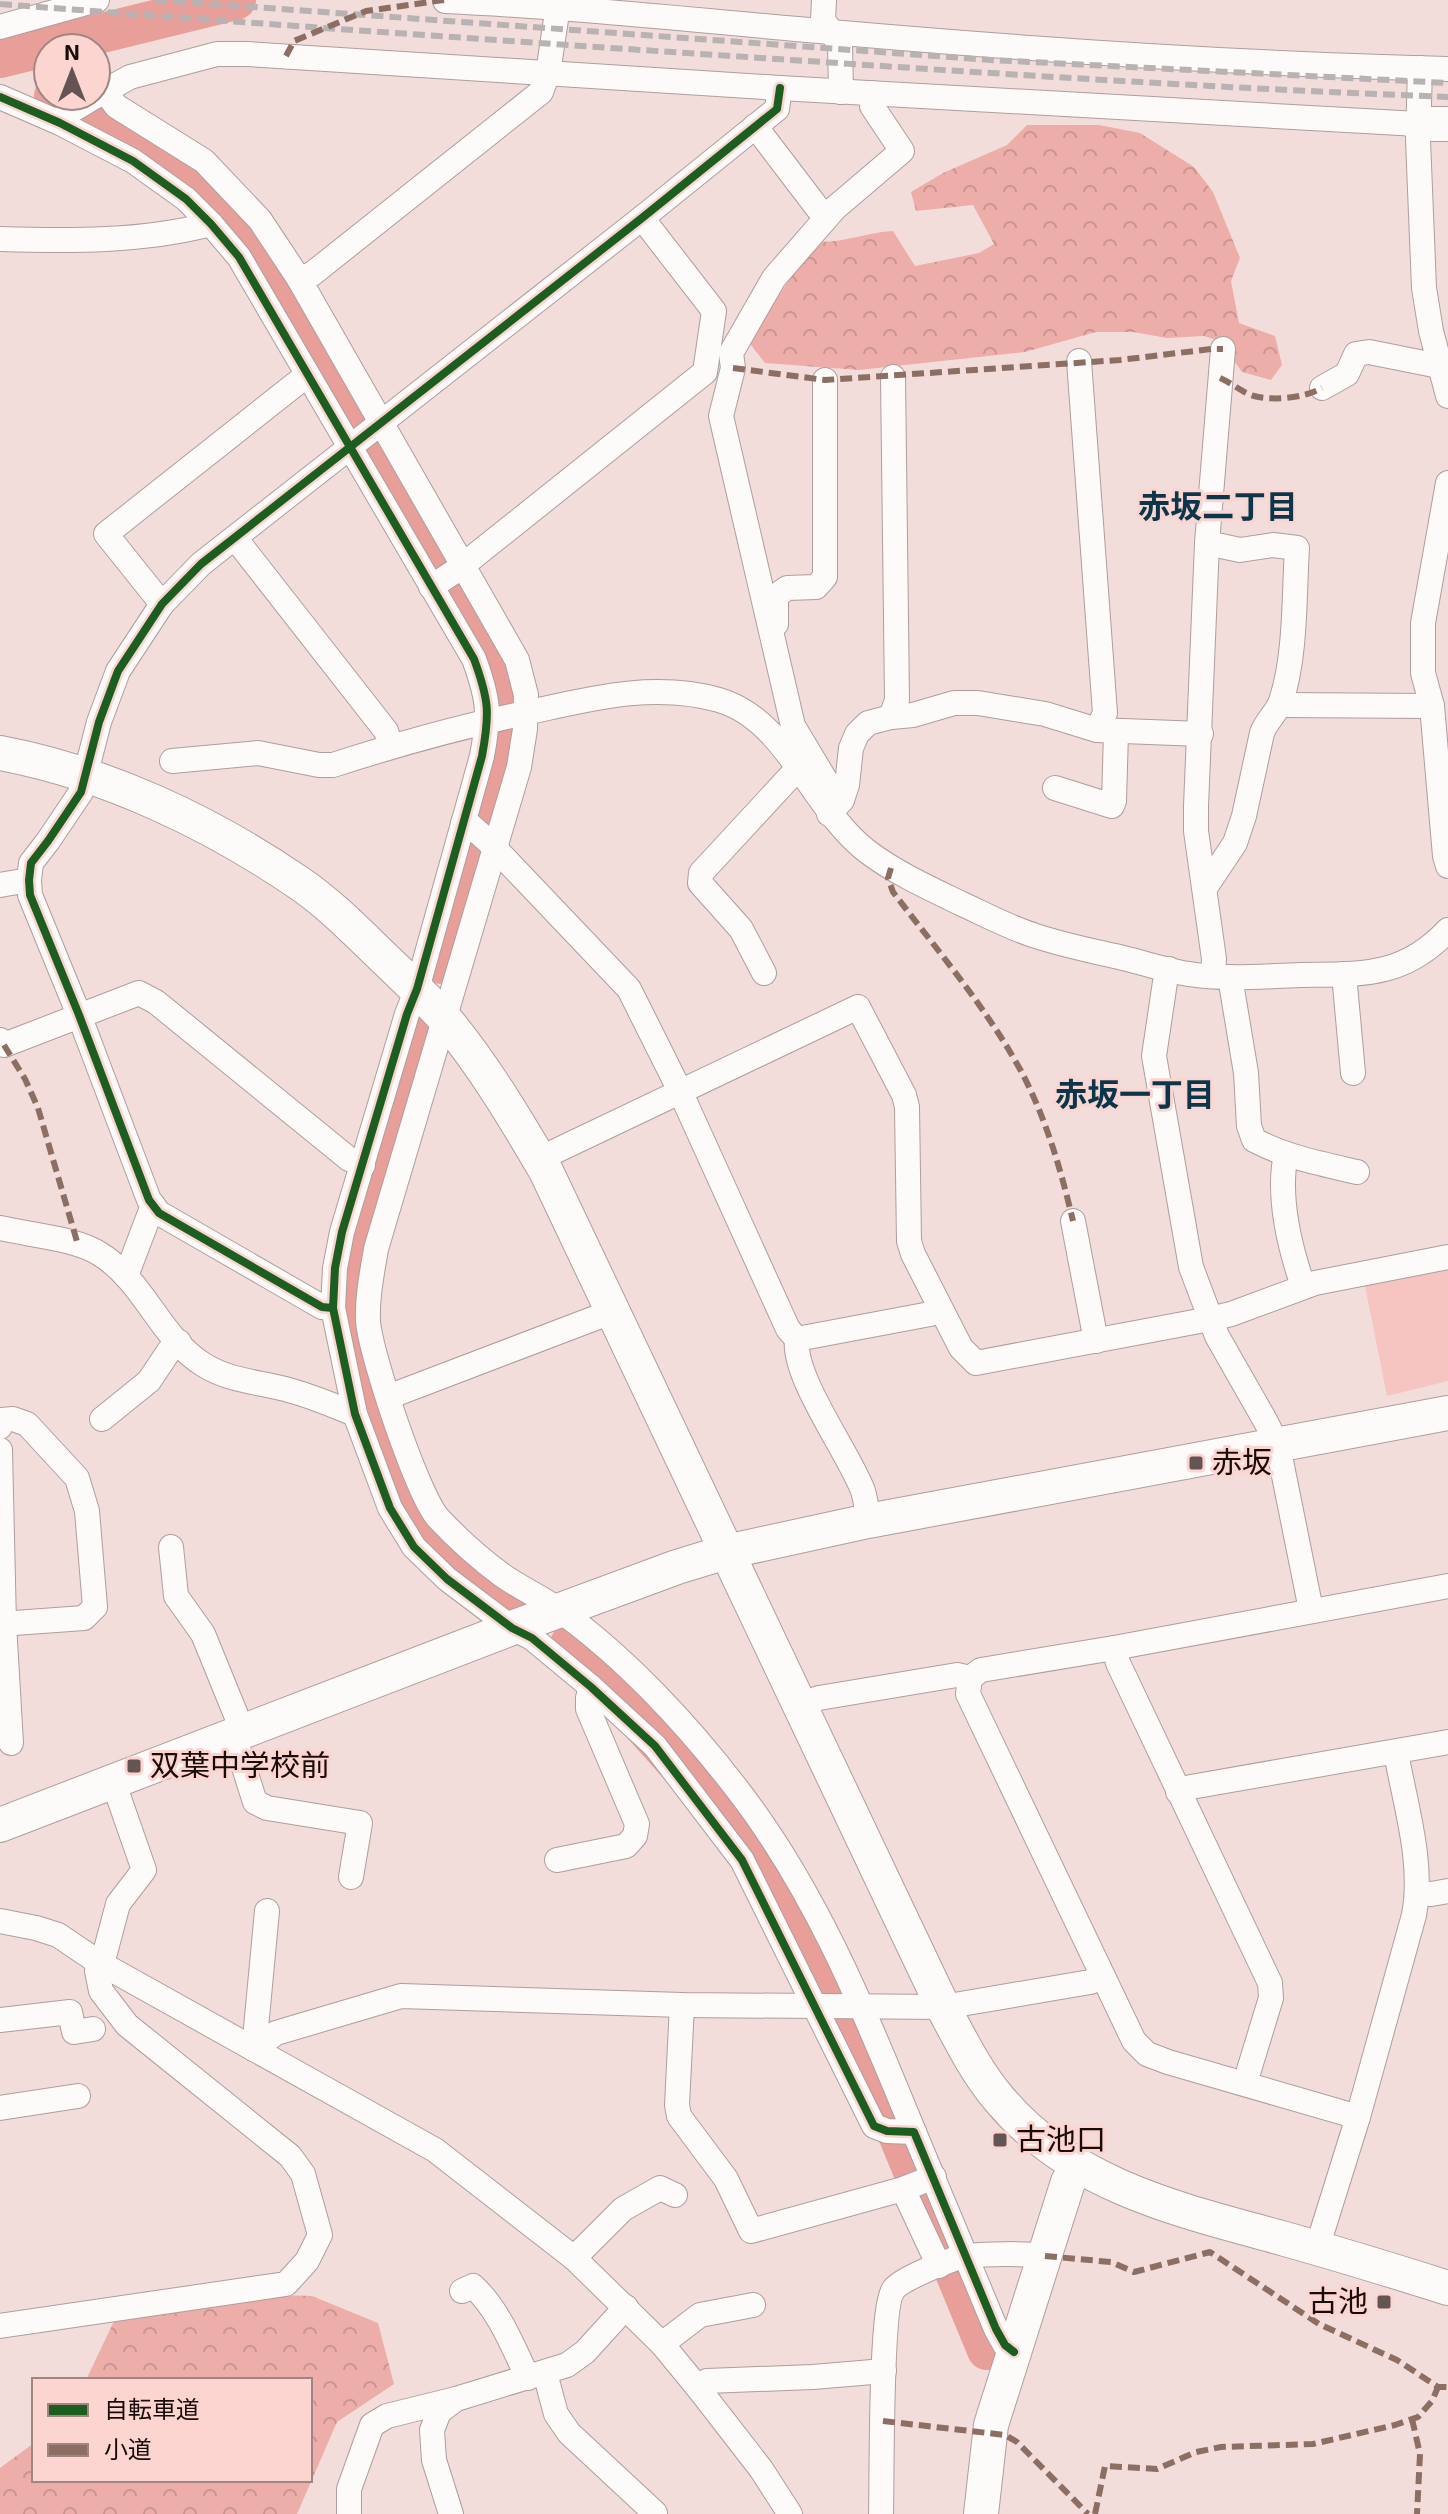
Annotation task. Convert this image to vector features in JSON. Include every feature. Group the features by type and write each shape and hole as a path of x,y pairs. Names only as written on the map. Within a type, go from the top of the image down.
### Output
{"street":[{"path":"0,27 97,0"},
{"path":"824,0 823,20 840,45 841,92"},
{"path":"445,1 558,6 1103,54 1448,69"},
{"path":"299,279 312,274 541,92 548,73 558,6"},
{"path":"112,87 130,77 217,54 1433,124"},
{"path":"1420,68 1433,124 1436,247 1424,288 1431,331 1448,396"},
{"path":"333,1308 322,1307 159,1213 149,1200 30,895 31,863 81,792 99,722 118,671 162,604 201,564 777,109 780,88"},
{"path":"835,807 826,781 793,726 721,416 733,368 731,353 774,278 835,208 902,151 872,106 872,93"},
{"path":"0,97 63,118 133,161 186,199 211,224 239,257 307,375 365,436 448,576 482,681 508,716 519,767 493,846 376,1249 368,1323 377,1366 414,1470 436,1517 501,1574 559,1610 618,1659 675,1716 738,1790 801,1885 858,2007 903,2132 917,2184 952,2261 1005,2345 1014,2352"},
{"path":"112,104 204,161 260,220 299,279 365,436 448,576 517,660 526,695 482,756 467,824 407,1014 363,1175 337,1256 333,1308 355,1414 390,1508 414,1547 447,1579 512,1628 532,1638 655,1746 742,1860 821,2007 874,2126 903,2132"},
{"path":"63,118 72,112"},
{"path":"755,126 819,210"},
{"path":"448,576 705,372 714,311 642,218"},
{"path":"0,239 68,241 163,233 211,224"},
{"path":"1223,349 1201,648 1196,831 1214,959 1246,1073 1249,1126 1254,1140 1286,1154 1357,1172"},
{"path":"1322,388 1347,374 1356,354 1369,352 1439,366"},
{"path":"1055,788 1112,806 1079,361"},
{"path":"162,604 106,534 307,375"},
{"path":"891,717 897,700 893,377"},
{"path":"776,655 776,596 787,588 816,587 825,577 825,380"},
{"path":"1447,493 1437,610 1423,673 1443,758 1445,856 1448,866"},
{"path":"235,538 386,731 391,746"},
{"path":"1205,888 1235,843 1262,733 1266,722 1280,705 1289,670 1297,548 1273,545 1240,550 1207,543"},
{"path":"172,761 258,753 333,765 391,746 508,716 628,692 696,695 723,701 772,734 798,768 835,807 867,851 891,868 1012,928 1037,937 1189,974 1365,974 1397,966 1421,955 1448,930"},
{"path":"835,807 847,785 851,748 857,734 868,723 913,715 954,703 978,703 1045,714 1106,732 1201,734"},
{"path":"1280,705 1432,706"},
{"path":"0,753 86,776 150,800 230,840 300,884 351,927 445,1019 506,1102 539,1159 943,2007 971,2060 1000,2101 1037,2137 1078,2167 1131,2193 1448,2288"},
{"path":"764,973 741,929 700,883 701,873 798,768"},
{"path":"467,824 493,846 629,989 680,1091 788,1329 797,1339 796,1348 810,1387 863,1492 868,1521"},
{"path":"0,885 29,880"},
{"path":"1169,969 1154,1056 1191,1267 1210,1319 1278,1446 1311,1610"},
{"path":"1344,974 1353,1073"},
{"path":"0,1040 4,1045 139,993 156,1002 349,1159 390,1199"},
{"path":"539,1159 858,1007 904,1095 907,1107 909,1241 913,1254 961,1348 976,1363 1210,1319 1303,1286 1448,1257"},
{"path":"1286,1154 1283,1169 1285,1214 1303,1286"},
{"path":"126,1276 153,1205"},
{"path":"1073,1221 1096,1341"},
{"path":"0,1228 78,1245 100,1254 126,1276 179,1342 205,1365 248,1382 290,1390 355,1414"},
{"path":"797,1339 941,1310"},
{"path":"388,1397 611,1312"},
{"path":"102,1419 149,1381 169,1351 179,1342"},
{"path":"0,1825 559,1610 726,1552 868,1521 1448,1413"},
{"path":"0,1427 2,1420 13,1419 27,1424 77,1478 87,1511 95,1607 84,1618 2,1624"},
{"path":"0,1450 2,1624 11,1743"},
{"path":"171,1547 176,1596 203,1634 238,1734 255,1802 267,1808 360,1823 351,1877"},
{"path":"1358,2117 1168,2062 1147,2054 1134,2041 968,1694 970,1678 981,1670 1448,1586"},
{"path":"1114,1648 1118,1663 1178,1792 1270,1983 1271,1998 1245,2083"},
{"path":"800,1705 819,1698 957,1675 970,1678"},
{"path":"557,1860 626,1846 635,1836 637,1824 588,1709 591,1687"},
{"path":"1178,1792 1191,1787 1448,1742"},
{"path":"1317,2248 1358,2117 1418,1893 1418,1872 1396,1752"},
{"path":"0,2326 286,2284 307,2261 320,2235 303,2174 290,2156 127,2025 101,1991 98,1962 105,1953 118,1904 144,1870 113,1781"},
{"path":"1418,1893 1448,1891"},
{"path":"254,2049 267,1911"},
{"path":"0,1921 58,1935 98,1962 435,2150 574,2258 626,2307 699,2389 761,2469 790,2514"},
{"path":"254,2049 276,2033 401,1996 682,2005 943,2007 1090,1982 1103,1977"},
{"path":"682,2005 679,2116 726,2179 751,2231 917,2184"},
{"path":"0,2020 70,2012 74,2032 93,2029"},
{"path":"0,2108 78,2096"},
{"path":"981,2514 991,2425 1068,2182 1078,2167"},
{"path":"917,2184 952,2261"},
{"path":"574,2258 623,2209 660,2188 675,2195"},
{"path":"881,2514 888,2300 894,2288 910,2277 952,2261 1045,2256"},
{"path":"462,2291 473,2286 485,2297 536,2375 569,2433 655,2513"},
{"path":"662,2344 700,2315 753,2305"},
{"path":"349,2514 349,2489 372,2425 387,2416 456,2399 567,2365 585,2352 626,2307"},
{"path":"699,2389 707,2381 884,2371"},
{"path":"451,2514 434,2460 432,2430 439,2412 456,2399"}],"green space":[{"path":"1027,125 1099,125 1140,133 1194,167 1213,192 1240,258 1231,281 1239,323 1275,336 1282,365 1271,380 1242,372 1220,341 1204,336 1167,338 1133,332 1096,332 1025,352 859,370 765,363 749,342 794,272 821,242 893,231 915,266 979,253 994,244 973,205 916,211 911,192 943,173 1007,145"},
{"path":"146,2291 312,2296 378,2323 394,2384 337,2422 312,2480 312,2378 87,2378 115,2319"},
{"path":"32,2444 32,2482 311,2482 297,2514 0,2514 0,2468"}],"shaded area":[{"path":"1448,1263 1448,1381 1387,1396 1364,1281"}],"waterway":[{"path":"0,58 236,0"},
{"path":"88,112 126,130 187,172 209,192 249,239 386,468 502,674 509,721 506,749 442,964"},
{"path":"421,1036 353,1269 351,1320 364,1396 398,1487 455,1561 511,1599"},
{"path":"570,1644 724,1816 775,1890 875,2079 987,2350"}],"railway":[{"path":"156,0 991,60 1448,83"},
{"path":"0,4 979,72 1448,97"}],"marked path":[{"path":"286,56 294,41 366,11 444,0"},
{"path":"733,368 825,380 1120,360 1223,349"},
{"path":"1220,378 1250,395 1262,398 1298,396 1322,388"},
{"path":"891,868 888,878 893,892 977,1002 1021,1071 1052,1144 1073,1221"},
{"path":"4,1045 38,1108 78,1245"},
{"path":"1045,2256 1111,2262 1134,2272 1210,2252 1319,2324 1397,2360 1438,2387 1448,2387"},
{"path":"1095,2514 1105,2466 1157,2469 1196,2452 1221,2447 1313,2444 1395,2425 1418,2417 1432,2401 1438,2387"},
{"path":"1412,2419 1420,2454 1417,2514"},
{"path":"883,2421 1005,2435 1017,2442 1088,2514"}],"cycle path":[{"path":"333,1308 322,1307 159,1213 149,1200 30,895 31,863 81,792 99,722 118,671 162,604 201,564 777,109 780,88"},
{"path":"0,97 60,123 133,161 186,199 239,257 474,659 483,685 487,717 482,756 417,989 342,1232 335,1268 333,1308 355,1414 390,1508 414,1547 447,1579 512,1628 532,1638 655,1746 742,1860 874,2126 887,2131 914,2132 996,2329 1005,2345 1014,2352"}],"place":[{"name":"赤坂","path":"1196,1463"},
{"name":"双葉中学校前","path":"134,1766"},
{"name":"古池口","path":"1000,2140"},
{"name":"古池","path":"1384,2302"}],"district":[{"name":"赤坂二丁目","path":"1218,507"},
{"name":"赤坂一丁目","path":"1135,1095"}]}
